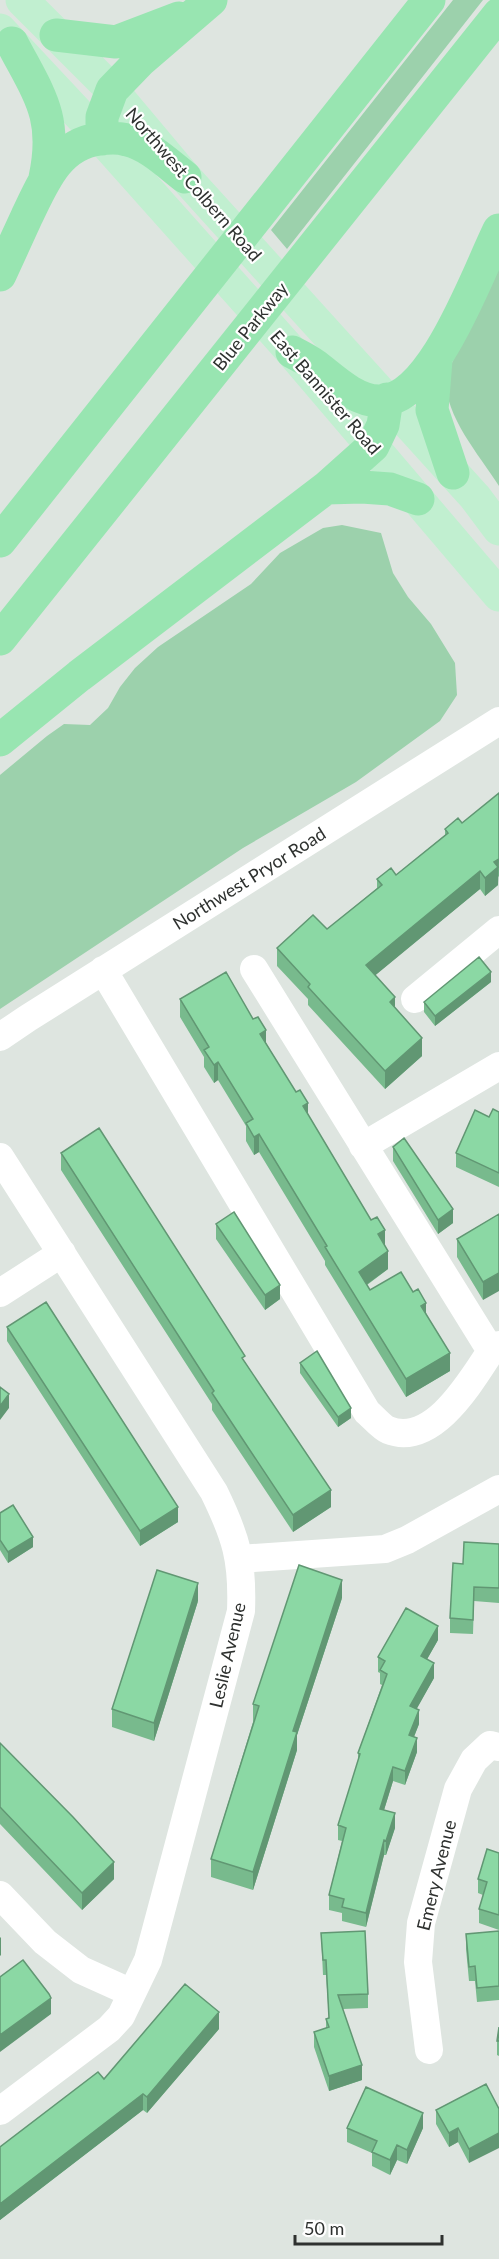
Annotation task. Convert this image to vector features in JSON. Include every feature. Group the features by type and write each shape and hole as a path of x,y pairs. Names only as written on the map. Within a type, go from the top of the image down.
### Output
{"highway":[{"path":"0,541 429,0"},
{"path":"56,36 116,42 204,5"},
{"path":"102,139 102,117 112,90 140,61 204,5"},
{"name":"Blue Parkway","path":"0,639 499,14"},
{"path":"0,275 45,178 50,157 46,110 6,36"},
{"path":"45,178 59,159 75,146 87,141 102,139 128,140 148,149 189,180"},
{"path":"292,351 315,365 344,388 379,401 407,393 436,360 499,230"},
{"path":"436,360 432,410 453,473"},
{"path":"0,740 326,488 373,446 383,425 387,399"},
{"path":"326,488 390,489 418,498"}],"main road":[{"name":"Northwest Colbern Road","path":"22,0 112,90 330,339 387,399"},
{"path":"6,36 102,139"},
{"name":"East Bannister Road","path":"102,139 292,351 499,595"},
{"path":"387,399 499,529"}],"street":[{"name":"Northwest Pryor Road","path":"0,1037 499,721"},
{"path":"415,999 499,930"},
{"path":"103,970 367,1412 387,1430 404,1432 420,1430 455,1404 495,1348 363,1146 254,969"},
{"path":"363,1146 499,1066"},
{"name":"Leslie Avenue","path":"0,1157 214,1492 231,1527 240,1559 242,1584 241,1611 148,1960 121,2016 109,2029 0,2110"},
{"path":"0,1293 62,1253"},
{"path":"240,1559 385,1549 407,1540 499,1489"},
{"name":"Emery Avenue","path":"429,2050 417,1962 421,1923 458,1789 474,1760 494,1746"},
{"path":"0,1895 45,1942 81,1970 132,1994"}],"green space":[{"path":"453,0 483,0 287,249 271,230"},
{"path":"499,261 499,486 457,421 447,393 445,378"},
{"path":"342,525 381,533 393,573 408,597 431,624 455,663 457,695 440,721 356,782 243,848 0,1009 0,775 64,724 90,725 108,708 120,687 135,668 158,647 251,584 280,553 323,528"}],"building":[{"path":"499,793 499,859 494,862 498,867 485,878 480,871 366,965 395,997 390,1002 422,1038 385,1071 308,987 310,984 277,948 313,915 327,929 382,885 377,879 391,868 396,875 448,833 445,829 458,818 462,823"},
{"path":"479,957 491,972 435,1016 424,1002"},
{"path":"226,972 253,1019 258,1017 266,1030 260,1034 296,1092 300,1090 308,1103 303,1106 371,1220 377,1217 385,1230 378,1234 388,1251 359,1272 370,1290 401,1272 413,1292 418,1289 426,1303 421,1306 450,1353 406,1379 259,1134 254,1137 246,1123 253,1119 218,1062 214,1065 204,1050 209,1047 180,999"},
{"path":"493,1109 499,1112 499,1173 456,1153 475,1110 489,1117"},
{"path":"99,1128 245,1356 242,1358 331,1490 293,1515 212,1393 214,1391 61,1153"},
{"path":"404,1138 453,1209 438,1220 393,1147"},
{"path":"234,1212 280,1285 265,1295 216,1224"},
{"path":"499,1214 499,1273 483,1282 457,1239"},
{"path":"46,1302 178,1507 140,1531 7,1327"},
{"path":"317,1351 351,1408 338,1417 300,1363"},
{"path":"0,1387 9,1394 0,1406"},
{"path":"13,1505 33,1537 8,1552 0,1540 0,1513"},
{"path":"464,1542 499,1544 499,1588 474,1587 473,1620 450,1618 453,1563 463,1564"},
{"path":"299,1565 342,1580 293,1731 297,1732 253,1872 211,1859 259,1706 253,1704"},
{"path":"157,1570 198,1583 154,1723 112,1709"},
{"path":"406,1608 438,1626 421,1656 434,1663 410,1706 419,1710 409,1735 417,1738 405,1771 393,1767 380,1809 395,1813 386,1841 384,1840 366,1913 342,1907 344,1899 329,1895 346,1828 338,1825 360,1754 358,1753 387,1674 380,1670 385,1661 378,1657"},
{"path":"0,1743 114,1862 82,1893 0,1807"},
{"path":"487,1849 499,1853 499,1915 479,1909 487,1882 478,1879"},
{"path":"365,1931 368,1994 338,1995 362,2065 329,2076 314,2032 329,2027 326,2019 329,2018 326,1960 323,1960 321,1933"},
{"path":"499,1931 499,1986 477,1988 475,1966 469,1967 466,1934"},
{"path":"23,1960 51,1998 0,2035 0,1977"},
{"path":"185,1984 219,2012 147,2097 143,2094 0,2204 0,2147 98,2072 104,2079"},
{"path":"486,2084 499,2109 499,2133 469,2149 458,2128 449,2133 436,2110"},
{"path":"366,2087 423,2113 407,2150 397,2145 390,2160 372,2152 377,2141 347,2128"}]}
